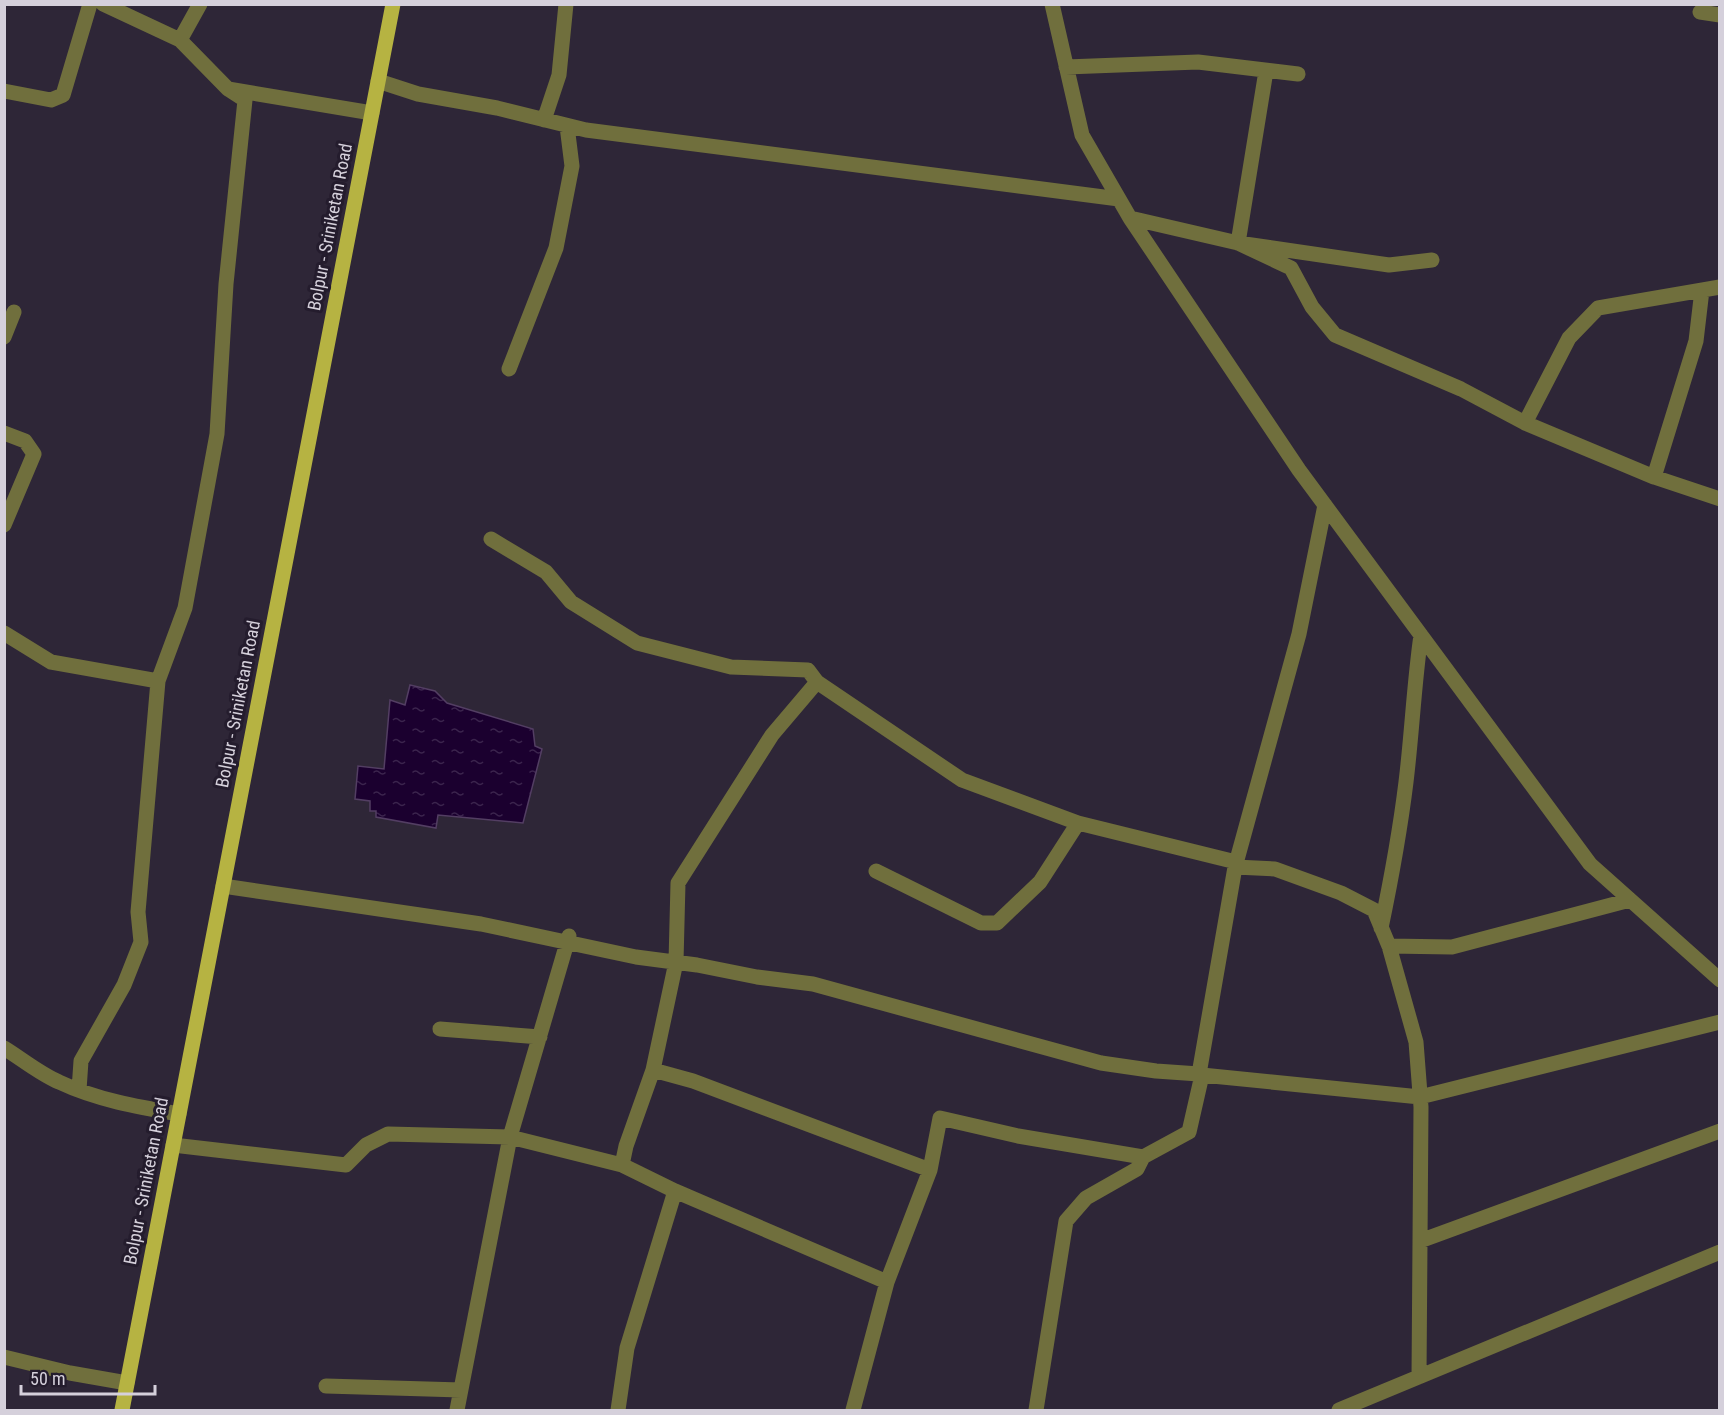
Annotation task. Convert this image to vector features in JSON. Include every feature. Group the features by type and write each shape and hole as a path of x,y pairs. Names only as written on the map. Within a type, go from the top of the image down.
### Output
{"main road":[{"name":"Bolpur - Sriniketan Road","path":"122,1410 393,4"}],"street":[{"path":"4,91 51,100 63,95 90,4"},
{"path":"79,1090 81,1061 124,986 141,942 138,912 158,681 185,608 217,434 226,284 245,100 228,89 180,40 103,4"},
{"path":"180,40 200,4"},
{"path":"544,120 559,75 566,4"},
{"path":"1052,4 1082,135 1130,218 1299,470 1590,864 1719,980"},
{"path":"1700,12 1719,15"},
{"path":"1066,67 1198,62 1298,74"},
{"path":"1238,243 1266,71"},
{"path":"378,81 418,94 497,108 567,126 608,133 1119,199"},
{"path":"228,89 372,113"},
{"path":"509,369 556,248 572,166 567,126"},
{"path":"1130,218 1238,243 1389,265 1432,260"},
{"path":"1238,243 1291,268 1312,307 1335,335 1461,389 1525,423 1654,477 1719,499"},
{"path":"1525,423 1569,338 1598,308 1719,287"},
{"path":"1654,477 1696,341 1702,290"},
{"path":"4,337 14,312"},
{"path":"4,433 25,441 34,454 4,525"},
{"path":"223,886 481,924 568,939 636,957 813,984 1101,1063 1156,1071 1199,1074 1236,865 1299,634 1325,505"},
{"path":"491,539 546,572 571,602 637,643 731,667 808,670 817,682 962,780 1078,823 1236,865 1275,869 1341,893 1374,910 1389,946 1416,1042 1420,1097 1419,1377"},
{"path":"4,633 51,662 158,681"},
{"path":"1382,928 1405,793 1421,635"},
{"path":"622,1165 626,1146 653,1070 676,962 678,883 772,735 817,682"},
{"path":"876,871 981,923 997,923 1040,882 1078,823"},
{"path":"1389,946 1452,947 1630,900"},
{"path":"457,1410 510,1137 568,939"},
{"path":"1036,1410 1066,1221 1086,1198 1137,1169 1143,1157 1188,1132 1202,1076 1420,1097 1719,1022"},
{"path":"440,1029 540,1037"},
{"path":"4,1048 57,1082 113,1102 179,1114"},
{"path":"653,1070 693,1081 930,1170"},
{"path":"853,1410 887,1282 930,1170 940,1118 1018,1136 1143,1157"},
{"path":"1420,1241 1719,1131"},
{"path":"173,1145 346,1166 366,1145 388,1134 510,1137 622,1165 675,1191 887,1282"},
{"path":"618,1410 627,1348 675,1191"},
{"path":"1339,1410 1719,1252"},
{"path":"4,1357 70,1373 127,1383"},
{"path":"326,1386 461,1390"}],"water":[{"path":"410,685 435,691 447,703 533,729 535,746 542,749 523,823 438,815 436,828 376,817 376,811 370,811 370,801 355,799 358,766 384,769 390,700 405,705"}]}
